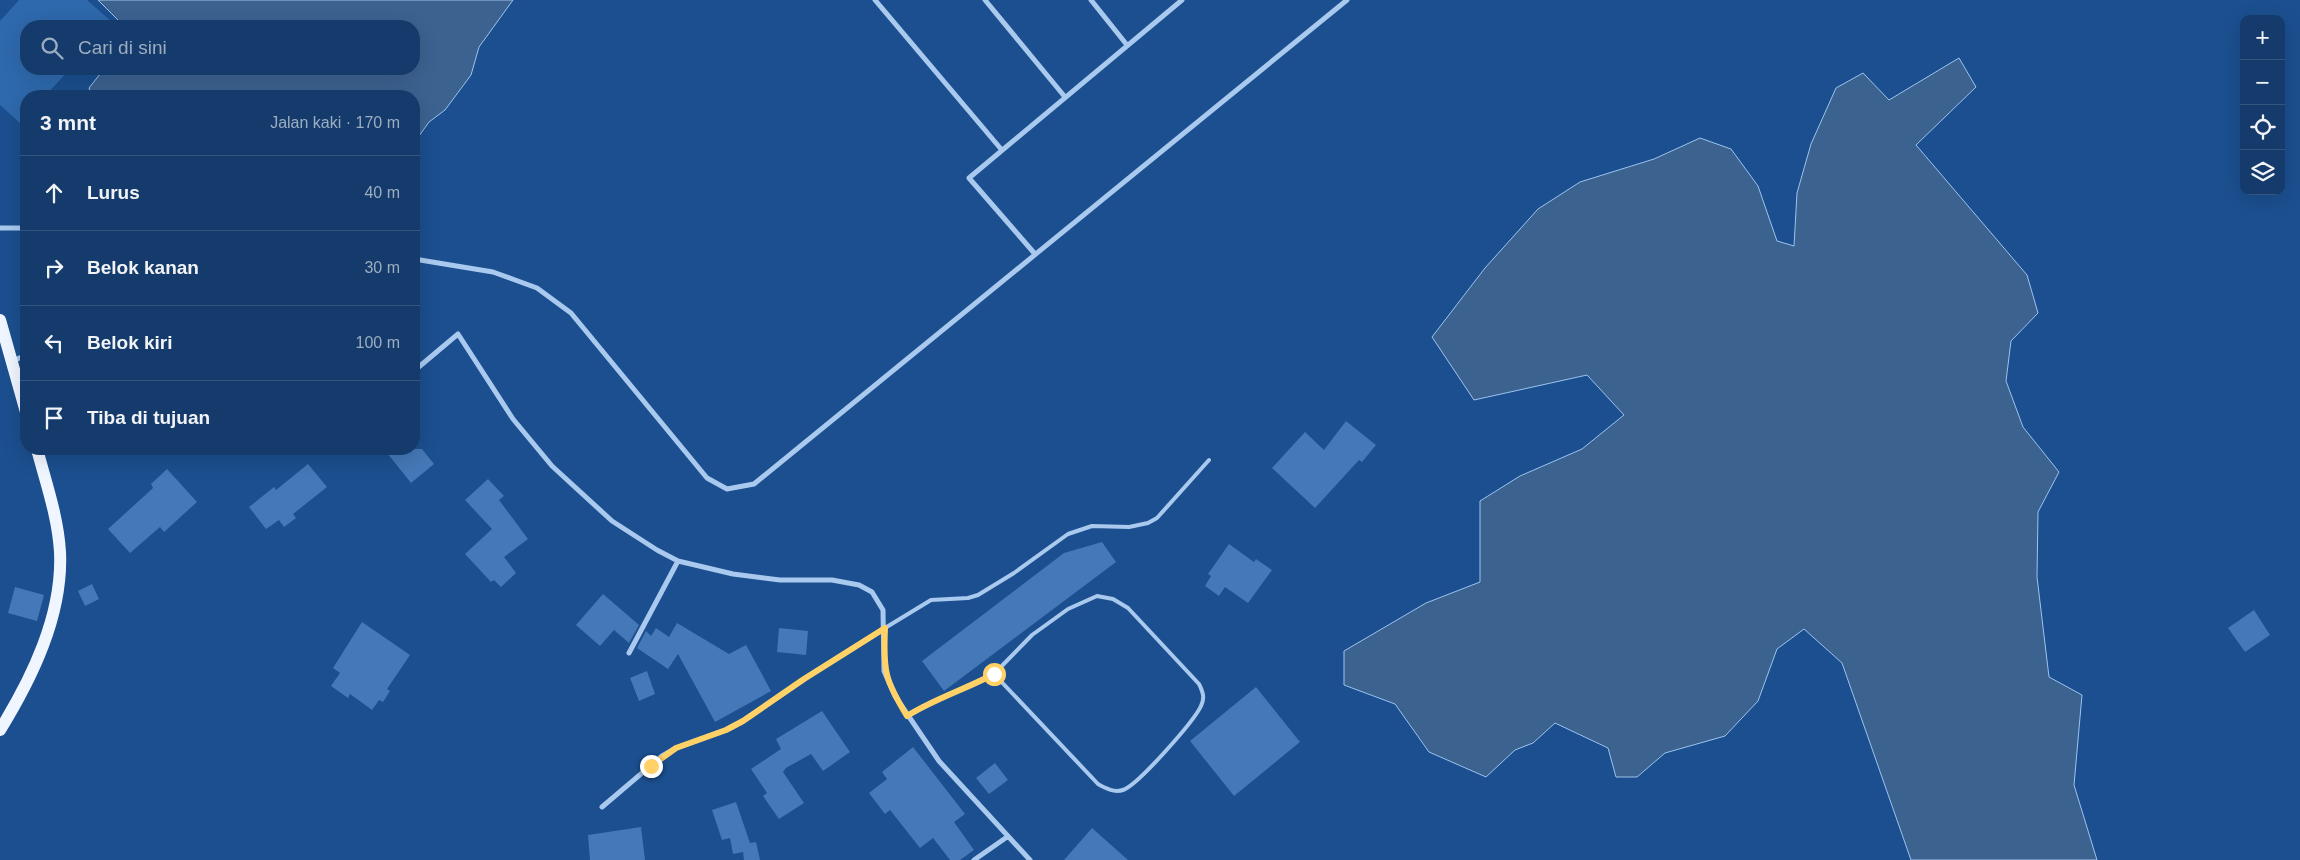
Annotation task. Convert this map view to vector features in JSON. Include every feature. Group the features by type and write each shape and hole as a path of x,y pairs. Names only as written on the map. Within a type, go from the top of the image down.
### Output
{"main road":[{"path":"0,320 20,391"},
{"path":"0,730 32,671 54,612 60,554 58,531 39,455"}],"street":[{"path":"875,0 1001,149"},
{"path":"985,0 1065,97"},
{"path":"1091,0 1127,45"},
{"path":"1035,254 969,178 1001,149 1182,0"},
{"path":"420,260 493,272 537,288 571,314 707,478 727,489 754,484 1346,0"},
{"path":"0,228 20,228"},
{"path":"420,366 458,334 524,434 570,485 612,521 678,562 759,578 832,580 858,584 872,592 881,603 885,628 884,671 895,696 939,761 1030,860"},
{"path":"12,362 20,358"},
{"path":"629,653 678,562"},
{"path":"602,807 662,756 676,748 726,730 743,721 804,679 885,628"},
{"path":"974,860 1007,837"}],"lane":[{"path":"885,628 931,600 968,598 978,595 1014,573 1068,534 1092,526 1129,526 1157,518 1209,460"},
{"path":"907,716 922,707 968,688 994,674 1032,635 1068,609 1097,596 1106,597 1128,608 1199,684 1204,694 1202,705 1195,716 1154,763 1131,786 1122,791 1114,791 1098,784 994,674"}],"shaded area":[{"path":"19,0 87,0 110,20 20,20 20,75 64,75 51,90 20,90 20,123 0,105 0,21"},
{"path":"98,0 513,0 479,47 471,75 445,110 429,122 420,135 420,90 90,90 89,88 99,75 420,75 420,20 118,20"},
{"path":"1959,58 1976,87 1916,145 2027,275 2038,313 2011,341 2006,381 2023,427 2059,472 2038,512 2037,577 2049,677 2082,695 2074,785 2097,860 1911,860 1842,663 1804,629 1777,649 1758,701 1725,736 1665,753 1637,777 1616,777 1608,748 1555,723 1533,743 1515,750 1486,777 1429,752 1395,704 1344,685 1344,651 1426,603 1480,582 1480,501 1520,476 1582,449 1624,415 1587,375 1474,400 1432,337 1485,268 1538,209 1580,182 1654,159 1700,138 1731,149 1758,186 1777,241 1794,246 1797,193 1811,144 1836,88 1863,73 1889,100"}],"building":[{"path":"1346,421 1376,445 1362,462 1359,460 1315,508 1272,468 1305,432 1324,450"},
{"path":"420,449 422,449 434,464 411,483 389,455 420,455"},
{"path":"308,464 327,487 293,514 296,518 284,527 279,520 266,529 249,507 274,487 276,490"},
{"path":"167,469 197,502 164,532 160,527 130,553 108,529 153,488 151,484"},
{"path":"488,479 504,496 499,500 528,539 504,557 516,573 501,587 494,580 491,582 465,554 492,529 465,500"},
{"path":"1102,542 1116,562 944,691 922,661 1064,553"},
{"path":"1229,544 1254,562 1256,559 1272,570 1248,603 1225,587 1219,596 1205,586 1211,576 1208,574"},
{"path":"92,584 99,599 85,606 78,591"},
{"path":"15,587 44,595 37,621 8,613"},
{"path":"603,594 639,625 629,643 614,630 600,646 576,625"},
{"path":"2254,610 2270,635 2245,652 2228,628"},
{"path":"362,622 410,655 387,689 390,691 383,702 379,700 372,710 350,694 348,698 331,686 340,673 333,668"},
{"path":"677,623 729,654 746,645 771,691 715,722 678,654 668,669 637,648 646,631 651,636 656,628 669,637"},
{"path":"779,628 808,631 806,655 777,652"},
{"path":"647,671 655,694 639,701 630,678"},
{"path":"1256,687 1300,742 1234,796 1190,741"},
{"path":"822,711 850,752 823,771 811,754 786,768 783,772 804,803 779,819 763,796 767,793 751,769 781,749 776,739"},
{"path":"913,747 965,814 954,822 974,850 960,860 950,860 933,838 920,848 890,810 885,814 869,793 887,779 882,772"},
{"path":"995,763 1008,780 989,794 976,778"},
{"path":"736,802 750,843 756,842 760,860 744,860 743,852 733,854 730,838 722,840 712,810"},
{"path":"641,827 645,860 590,860 588,835"},
{"path":"1092,828 1128,860 1064,860"}],"route":[{"path":"651,766 662,756 676,748 726,730 743,721 778,699 804,679 835,662 885,628 884,671 895,696 907,716 922,707 968,688 994,674"}]}
